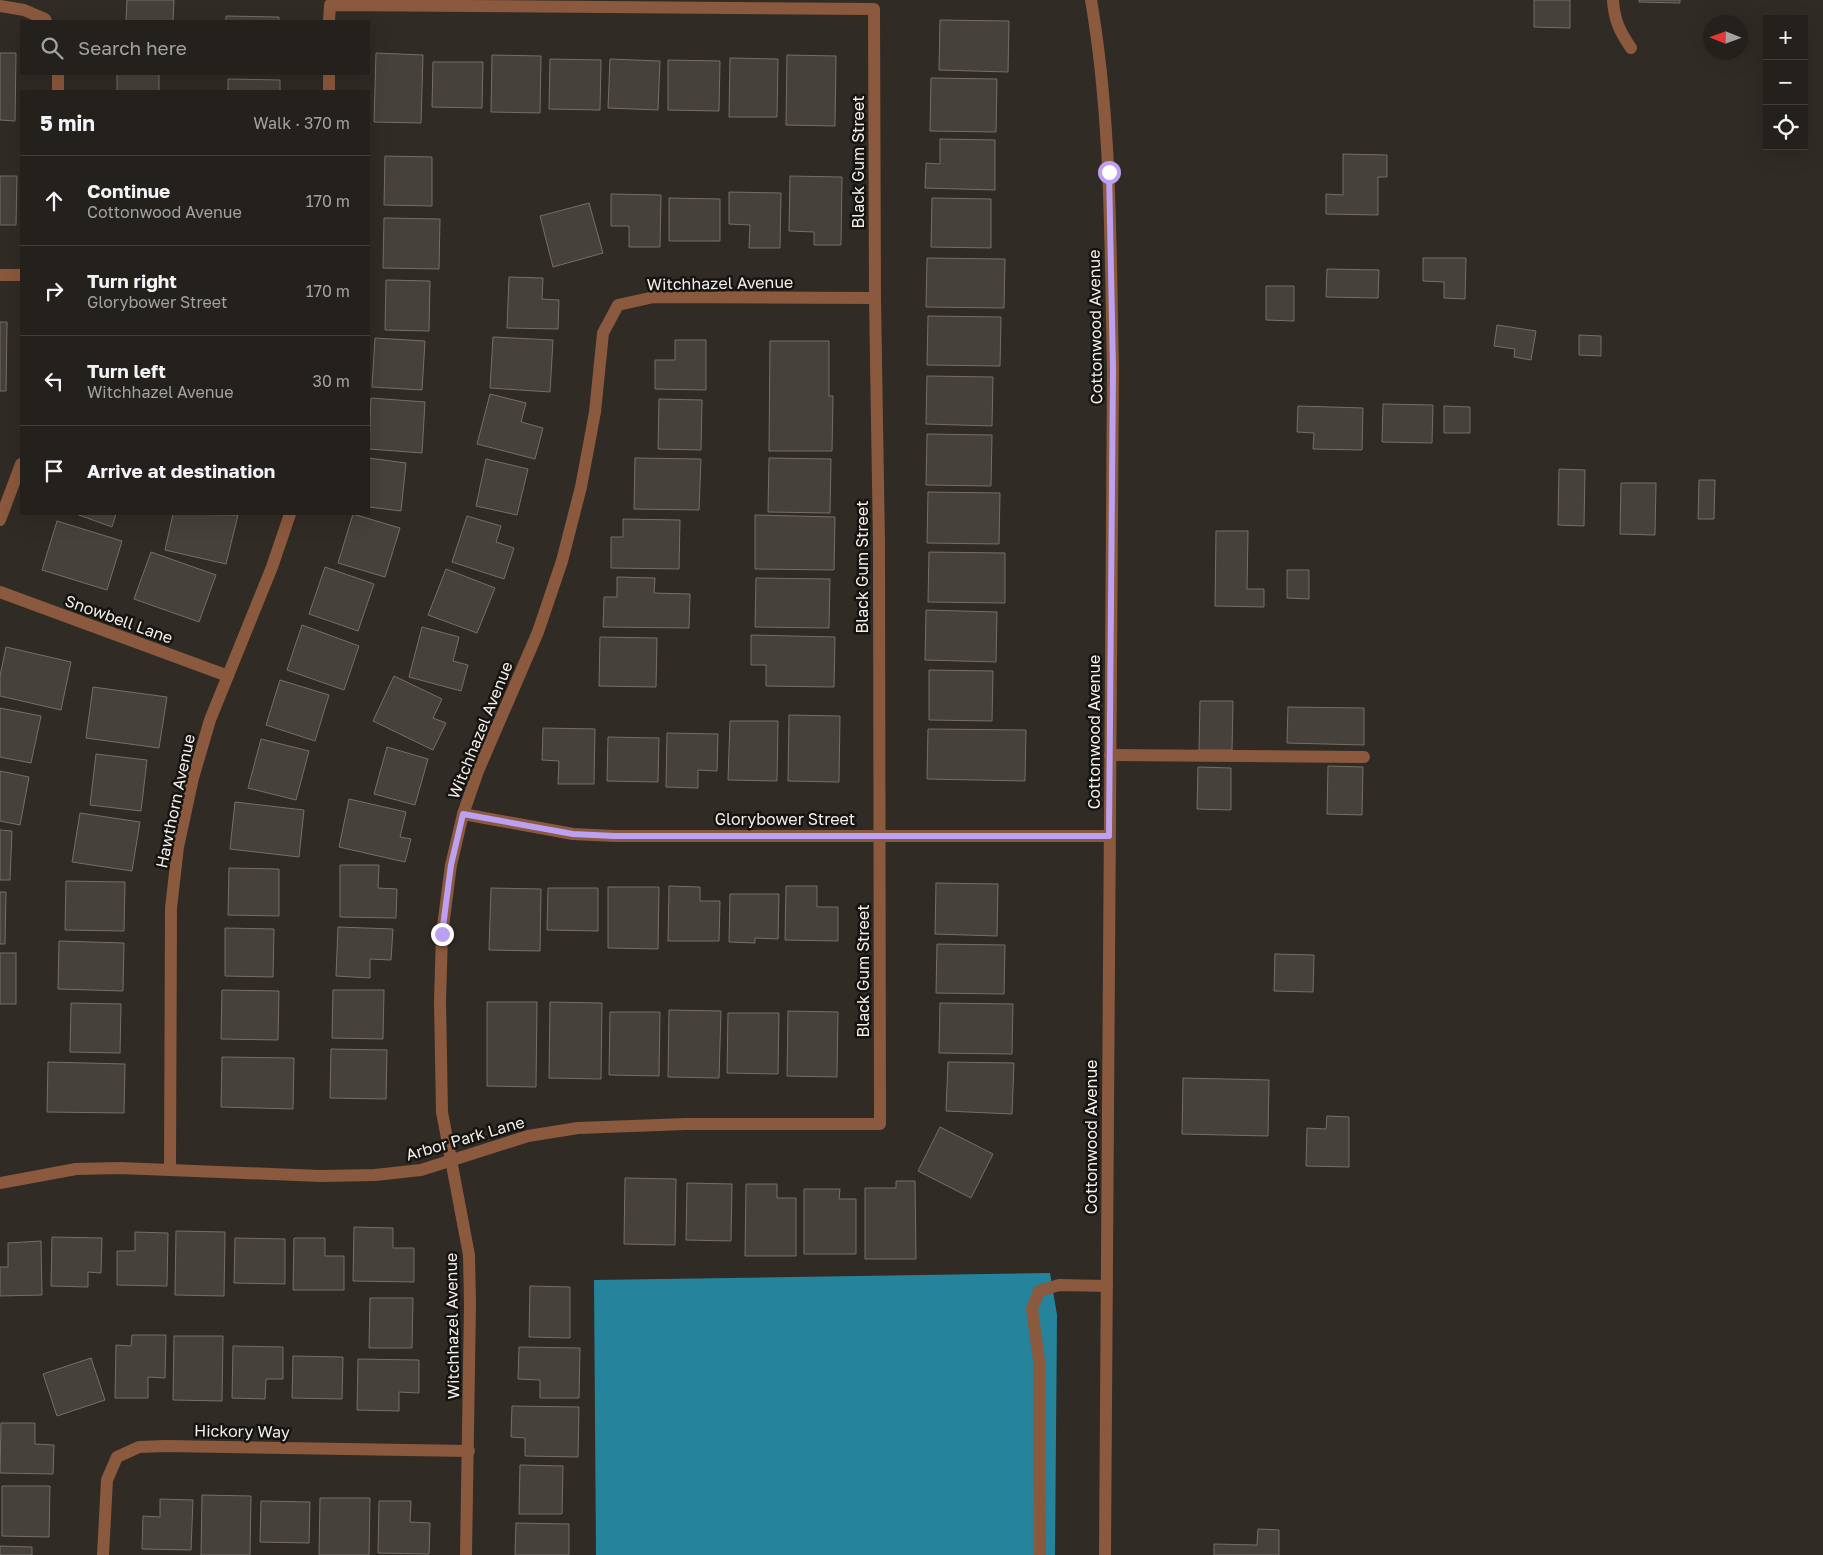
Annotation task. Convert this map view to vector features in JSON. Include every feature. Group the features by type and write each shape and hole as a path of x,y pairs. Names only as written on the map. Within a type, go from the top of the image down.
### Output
{"street":[{"name":"Cottonwood Avenue","path":"1091,0 1098,42 1109,172 1113,369 1105,1555"},
{"path":"1613,0 1613,14 1618,28 1631,48"},
{"path":"330,20 330,5 497,3"},
{"name":"Black Gum Street","path":"497,3 874,9 875,298 879,544 880,1124"},
{"path":"0,6 24,10 45,20"},
{"path":"58,75 58,90"},
{"path":"329,75 329,90"},
{"path":"0,275 20,275"},
{"name":"Witchhazel Avenue","path":"466,1555 469,1451 469,1255 442,1112 440,1001 442,934 451,865 463,814 478,771 538,632 562,561 580,487 595,412 603,333 618,305 654,297 875,298"},
{"path":"0,520 20,467"},
{"name":"Hawthorn Avenue","path":"170,1170 170,935 178,847 193,778 210,720 272,567 290,515"},
{"name":"Snowbell Lane","path":"0,592 228,676"},
{"path":"1110,755 1364,757"},
{"name":"Glorybower Street","path":"463,814 573,834 1109,836"},
{"name":"Arbor Park Lane","path":"0,1182 76,1169 120,1168 320,1176 375,1175 421,1170 528,1136 578,1128 686,1124 880,1124"},
{"path":"1040,1555 1039,1360 1032,1308 1039,1291 1059,1285 1107,1286"},
{"name":"Hickory Way","path":"103,1555 107,1480 117,1457 139,1447 469,1451"}],"water":[{"path":"1050,1273 1057,1315 1055,1555 596,1555 594,1280"}],"building":[{"path":"127,0 174,0 173,20 126,20"},
{"path":"1534,0 1570,0 1570,28 1534,27"},
{"path":"1639,0 1680,0 1680,3 1639,2"},
{"path":"226,16 279,17 279,20 226,20"},
{"path":"940,20 1009,21 1008,72 939,70"},
{"path":"0,53 16,53 15,121 0,120"},
{"path":"376,53 423,55 421,123 374,122"},
{"path":"492,55 541,56 540,113 491,112"},
{"path":"787,55 836,56 835,126 786,125"},
{"path":"730,58 778,59 777,117 729,117"},
{"path":"550,59 601,60 600,110 549,109"},
{"path":"610,59 660,61 658,110 608,108"},
{"path":"668,60 720,61 719,111 668,110"},
{"path":"433,62 483,62 482,108 432,107"},
{"path":"117,75 159,75 159,90 117,90"},
{"path":"931,78 997,79 996,132 930,131"},
{"path":"228,79 280,80 280,90 228,90"},
{"path":"940,139 995,140 995,190 925,188 926,163 940,164"},
{"path":"1343,154 1387,155 1387,177 1378,177 1378,215 1326,214 1326,194 1343,195"},
{"path":"385,156 432,157 432,206 384,205"},
{"path":"0,176 17,176 16,225 0,225"},
{"path":"790,176 842,177 841,245 814,245 814,232 789,231"},
{"path":"729,192 781,193 780,248 749,248 750,225 729,224"},
{"path":"611,194 661,195 660,247 629,247 629,226 611,226"},
{"path":"669,198 720,199 720,241 669,241"},
{"path":"932,198 991,199 991,248 931,247"},
{"path":"589,203 603,253 553,267 540,216"},
{"path":"384,218 440,219 439,269 383,268"},
{"path":"927,258 1005,259 1004,308 926,307"},
{"path":"1423,258 1466,258 1465,299 1444,298 1444,282 1423,281"},
{"path":"1327,269 1379,270 1378,298 1326,297"},
{"path":"509,277 543,278 542,299 559,300 558,329 507,328"},
{"path":"386,280 430,281 429,331 385,330"},
{"path":"1266,286 1294,286 1294,321 1266,320"},
{"path":"928,316 1001,317 1000,366 927,365"},
{"path":"0,322 7,322 6,391 0,391"},
{"path":"1497,325 1536,331 1531,360 1514,357 1515,349 1494,346"},
{"path":"1579,335 1601,336 1601,356 1579,355"},
{"path":"493,337 553,340 550,392 490,388"},
{"path":"375,338 425,341 422,390 372,387"},
{"path":"675,340 706,340 706,390 655,389 655,360 675,360"},
{"path":"770,341 829,341 829,396 833,396 832,451 769,451"},
{"path":"927,376 993,377 992,426 926,424"},
{"path":"490,394 526,403 521,422 543,428 535,459 477,444"},
{"path":"371,398 425,402 422,453 370,449"},
{"path":"659,399 702,400 701,450 658,449"},
{"path":"1383,404 1433,405 1432,443 1382,442"},
{"path":"1298,406 1363,408 1362,450 1313,449 1314,433 1297,432"},
{"path":"1444,406 1470,407 1470,433 1444,433"},
{"path":"927,434 992,435 991,486 926,485"},
{"path":"370,458 406,463 401,511 370,507"},
{"path":"635,458 701,459 699,510 634,509"},
{"path":"769,458 831,459 830,513 768,512"},
{"path":"486,459 528,469 517,515 476,506"},
{"path":"1559,469 1585,470 1584,526 1558,525"},
{"path":"1699,480 1715,480 1714,519 1698,519"},
{"path":"1621,483 1656,483 1655,535 1620,534"},
{"path":"928,492 1000,493 999,544 927,543"},
{"path":"79,515 116,515 112,527"},
{"path":"173,515 238,515 226,564 165,550"},
{"path":"353,515 400,528 385,577 338,563"},
{"path":"755,515 835,517 834,570 755,569"},
{"path":"467,516 501,526 496,542 514,548 504,579 452,562"},
{"path":"623,519 680,520 679,569 611,568 611,537 623,537"},
{"path":"57,521 122,541 107,590 42,570"},
{"path":"1216,531 1248,531 1247,589 1264,589 1264,607 1215,606"},
{"path":"151,552 216,575 199,622 134,599"},
{"path":"929,552 1005,553 1005,603 928,602"},
{"path":"325,567 374,584 358,631 309,614"},
{"path":"446,569 495,588 477,633 428,615"},
{"path":"1287,570 1309,570 1309,599 1287,598"},
{"path":"617,577 655,578 654,593 690,594 689,628 603,627 604,597 617,597"},
{"path":"756,578 830,579 829,628 755,627"},
{"path":"926,610 997,612 996,662 925,660"},
{"path":"302,625 359,646 344,690 287,670"},
{"path":"422,627 459,637 453,661 468,665 461,691 409,677"},
{"path":"751,635 835,637 834,687 766,686 766,665 751,665"},
{"path":"600,637 657,638 656,687 599,686"},
{"path":"6,647 71,662 61,710 0,696 0,676"},
{"path":"929,670 993,671 992,721 929,720"},
{"path":"394,676 442,699 433,718 446,723 433,750 373,721"},
{"path":"280,680 329,695 315,741 266,725"},
{"path":"93,687 167,697 159,748 86,738"},
{"path":"1200,701 1233,701 1232,750 1199,750"},
{"path":"1288,707 1364,708 1364,745 1287,743"},
{"path":"0,708 41,716 31,763 0,757"},
{"path":"789,715 840,716 839,782 788,781"},
{"path":"730,721 778,721 777,781 728,780"},
{"path":"543,728 595,729 594,784 558,784 559,761 542,760"},
{"path":"928,729 1026,730 1025,781 927,779"},
{"path":"667,733 718,734 717,771 698,770 698,788 666,787"},
{"path":"608,737 659,738 658,782 607,781"},
{"path":"261,739 309,751 296,800 248,788"},
{"path":"387,747 428,759 415,805 374,794"},
{"path":"96,754 147,760 141,811 90,805"},
{"path":"1328,766 1363,767 1362,815 1327,814"},
{"path":"1198,767 1231,768 1231,810 1197,809"},
{"path":"0,771 29,777 20,825 0,821"},
{"path":"349,799 406,812 400,837 411,839 405,862 339,847"},
{"path":"235,802 304,810 299,857 230,849"},
{"path":"80,813 140,822 132,871 72,862"},
{"path":"0,830 12,831 10,880 0,880"},
{"path":"340,865 379,865 378,888 397,889 396,918 340,917"},
{"path":"229,868 279,869 279,916 228,915"},
{"path":"66,881 125,882 124,931 65,930"},
{"path":"936,883 998,884 997,936 935,934"},
{"path":"669,886 700,887 700,901 720,901 719,941 668,941"},
{"path":"786,886 817,886 817,907 838,907 838,941 785,940"},
{"path":"608,887 659,887 658,949 608,948"},
{"path":"491,888 541,889 540,951 489,950"},
{"path":"548,888 598,888 598,931 547,930"},
{"path":"0,892 6,892 5,944 0,944"},
{"path":"730,894 779,894 778,939 755,938 755,943 729,942"},
{"path":"338,927 393,929 391,960 370,959 370,978 336,976"},
{"path":"225,928 274,929 273,977 225,976"},
{"path":"59,941 124,943 123,991 58,989"},
{"path":"937,944 1005,945 1004,994 936,993"},
{"path":"0,953 16,953 16,1004 0,1004"},
{"path":"1275,954 1314,955 1313,992 1274,991"},
{"path":"222,990 279,991 278,1040 221,1039"},
{"path":"333,990 384,990 383,1039 332,1038"},
{"path":"487,1002 537,1002 536,1087 487,1086"},
{"path":"550,1002 602,1003 601,1079 549,1078"},
{"path":"71,1003 121,1004 120,1053 70,1052"},
{"path":"940,1003 1013,1004 1012,1054 939,1053"},
{"path":"669,1010 721,1011 719,1078 668,1077"},
{"path":"788,1011 838,1012 837,1077 787,1076"},
{"path":"610,1012 660,1012 659,1076 609,1075"},
{"path":"728,1013 779,1013 778,1074 727,1073"},
{"path":"331,1049 387,1050 386,1099 330,1098"},
{"path":"222,1057 294,1058 293,1109 221,1107"},
{"path":"48,1062 125,1064 124,1113 47,1112"},
{"path":"948,1062 1014,1063 1012,1114 946,1111"},
{"path":"1183,1078 1269,1080 1268,1136 1182,1134"},
{"path":"1327,1116 1349,1117 1349,1167 1306,1166 1307,1128 1326,1129"},
{"path":"940,1127 993,1154 971,1198 918,1171"},
{"path":"625,1178 676,1179 675,1245 624,1244"},
{"path":"896,1181 915,1181 916,1259 865,1259 865,1188 896,1188"},
{"path":"687,1183 732,1184 731,1241 686,1240"},
{"path":"746,1184 777,1184 777,1198 796,1198 796,1256 745,1256"},
{"path":"804,1189 840,1189 839,1199 856,1199 856,1254 804,1254"},
{"path":"354,1227 393,1228 393,1248 414,1248 414,1282 353,1281"},
{"path":"176,1231 225,1232 224,1296 175,1295"},
{"path":"135,1232 168,1233 167,1286 117,1285 117,1251 135,1251"},
{"path":"52,1237 102,1238 101,1273 88,1272 88,1287 51,1286"},
{"path":"235,1238 285,1239 285,1284 234,1283"},
{"path":"294,1238 325,1238 325,1256 344,1256 344,1290 293,1290"},
{"path":"41,1241 42,1295 0,1296 0,1267 8,1267 8,1243"},
{"path":"530,1286 570,1287 570,1338 529,1337"},
{"path":"370,1298 413,1298 412,1348 369,1348"},
{"path":"132,1335 166,1335 165,1378 148,1377 148,1398 115,1398 116,1345 131,1346"},
{"path":"174,1336 223,1336 222,1401 173,1400"},
{"path":"233,1346 283,1347 283,1379 266,1379 265,1399 232,1398"},
{"path":"519,1347 580,1348 579,1398 540,1398 540,1380 518,1379"},
{"path":"293,1356 343,1357 342,1399 292,1398"},
{"path":"91,1358 105,1400 57,1416 43,1374"},
{"path":"358,1359 419,1360 419,1393 399,1392 399,1411 357,1410"},
{"path":"512,1406 579,1407 578,1457 525,1456 525,1438 511,1437"},
{"path":"1,1423 35,1423 35,1444 54,1445 53,1474 0,1473"},
{"path":"520,1465 563,1466 562,1514 519,1514"},
{"path":"2,1486 50,1486 49,1537 2,1536"},
{"path":"202,1495 251,1496 250,1555 201,1555"},
{"path":"320,1498 370,1498 369,1555 319,1555"},
{"path":"160,1499 193,1500 191,1550 142,1549 143,1516 160,1517"},
{"path":"261,1501 310,1502 309,1543 260,1542"},
{"path":"379,1501 411,1501 410,1522 430,1523 429,1554 378,1553"},
{"path":"516,1523 569,1524 569,1555 515,1555"},
{"path":"1258,1529 1279,1530 1279,1555 1214,1555 1214,1544 1257,1545"},
{"path":"0,1546 32,1547 32,1555 0,1555"}],"route":[{"path":"442,934 451,865 463,814 573,834 614,836 1109,836 1113,369 1109,172"}]}
